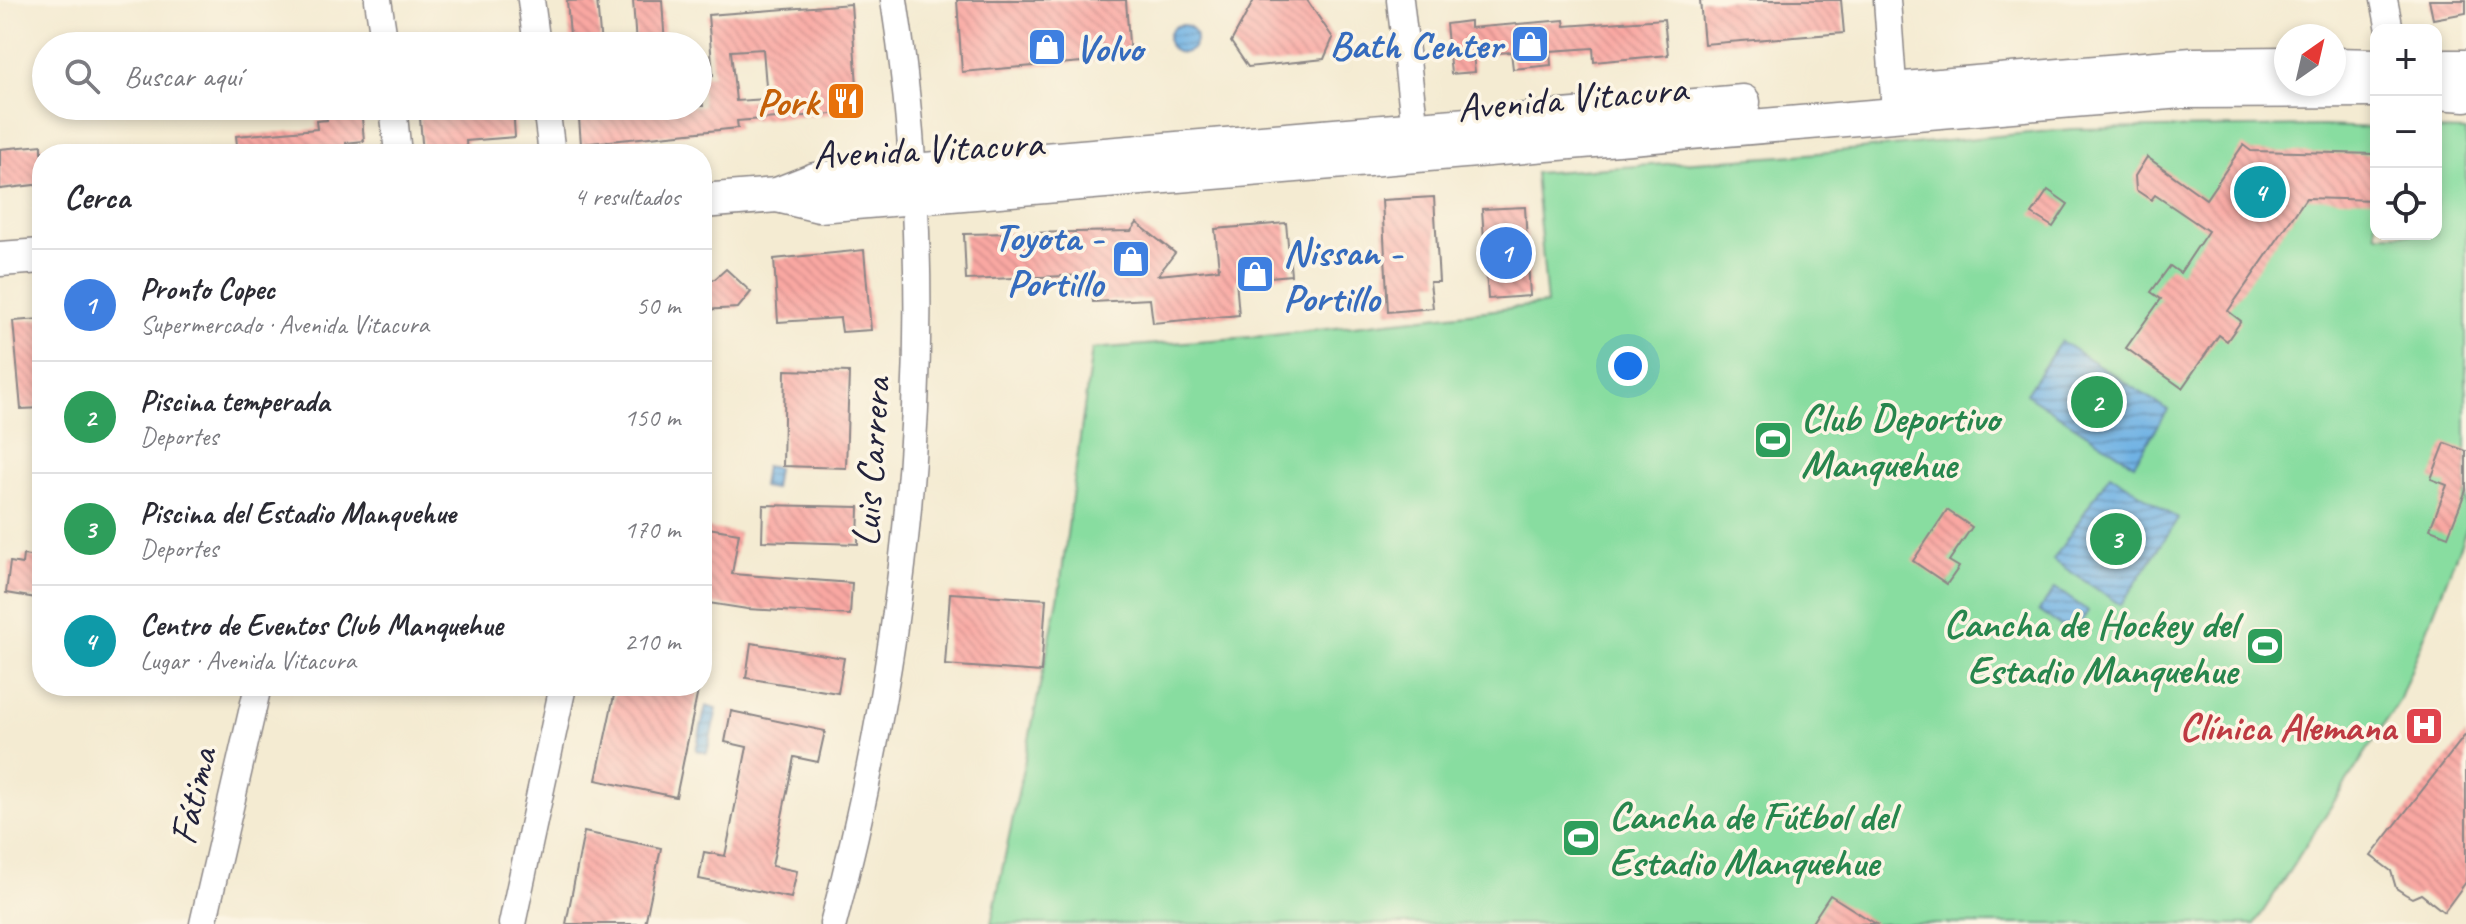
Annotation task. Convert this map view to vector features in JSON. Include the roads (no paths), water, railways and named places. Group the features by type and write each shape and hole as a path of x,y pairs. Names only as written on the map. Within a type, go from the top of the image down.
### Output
{"main road":[{"name":"Avenida Vitacura","path":"712,200 777,195 815,180 915,184 1894,102 2192,65 2274,64"},
{"path":"2346,65 2370,66"},
{"path":"2442,67 2466,67"},
{"name":"Avenida Vitacura","path":"915,184 1415,130 1894,102 2196,91 2370,90"},
{"path":"2442,92 2466,94"},
{"path":"0,259 32,257"}],"street":[{"path":"378,0 383,32"},
{"path":"531,0 535,32"},
{"name":"Luis Carrera","path":"833,924 882,710 904,557 916,422 915,184 894,0"},
{"path":"1400,0 1415,130"},
{"path":"1887,0 1894,102"},
{"path":"2384,0 2389,24"},
{"path":"394,120 397,144"},
{"path":"548,120 551,144"},
{"name":"Fátima","path":"203,924 256,696"},
{"path":"512,924 561,696"}],"water":[{"path":"1182,25 1192,29 1196,39 1192,49 1182,53 1172,49 1168,39 1172,29"},
{"path":"2061,341 2168,410 2134,464 2026,394"},
{"path":"765,466 777,468 774,489 762,487"},
{"path":"2110,474 2178,519 2121,605 2053,560"},
{"path":"2055,588 2088,611 2073,634 2039,611"},
{"path":"706,706 717,709 707,753 696,750"}],"place":[{"name":"Bath Center","path":"1530,44"},
{"name":"Volvo","path":"1047,47"},
{"name":"Pork","path":"846,101"},
{"name":"Centro de Eventos Club Manquehue","path":"2260,192"},
{"name":"Pronto Copec","path":"1506,253"},
{"name":"Toyota - Portillo","path":"1131,259"},
{"name":"Nissan - Portillo","path":"1255,274"},
{"name":"Piscina temperada","path":"2097,402"},
{"name":"Club Deportivo Manquehue","path":"1773,440"},
{"name":"Piscina del Estadio Manquehue","path":"2116,539"},
{"name":"Cancha de Hockey del Estadio Manquehue","path":"2265,646"},
{"name":"Clínica Alemana","path":"2424,726"},
{"name":"Cancha de Fútbol del Estadio Manquehue","path":"1581,838"}]}
